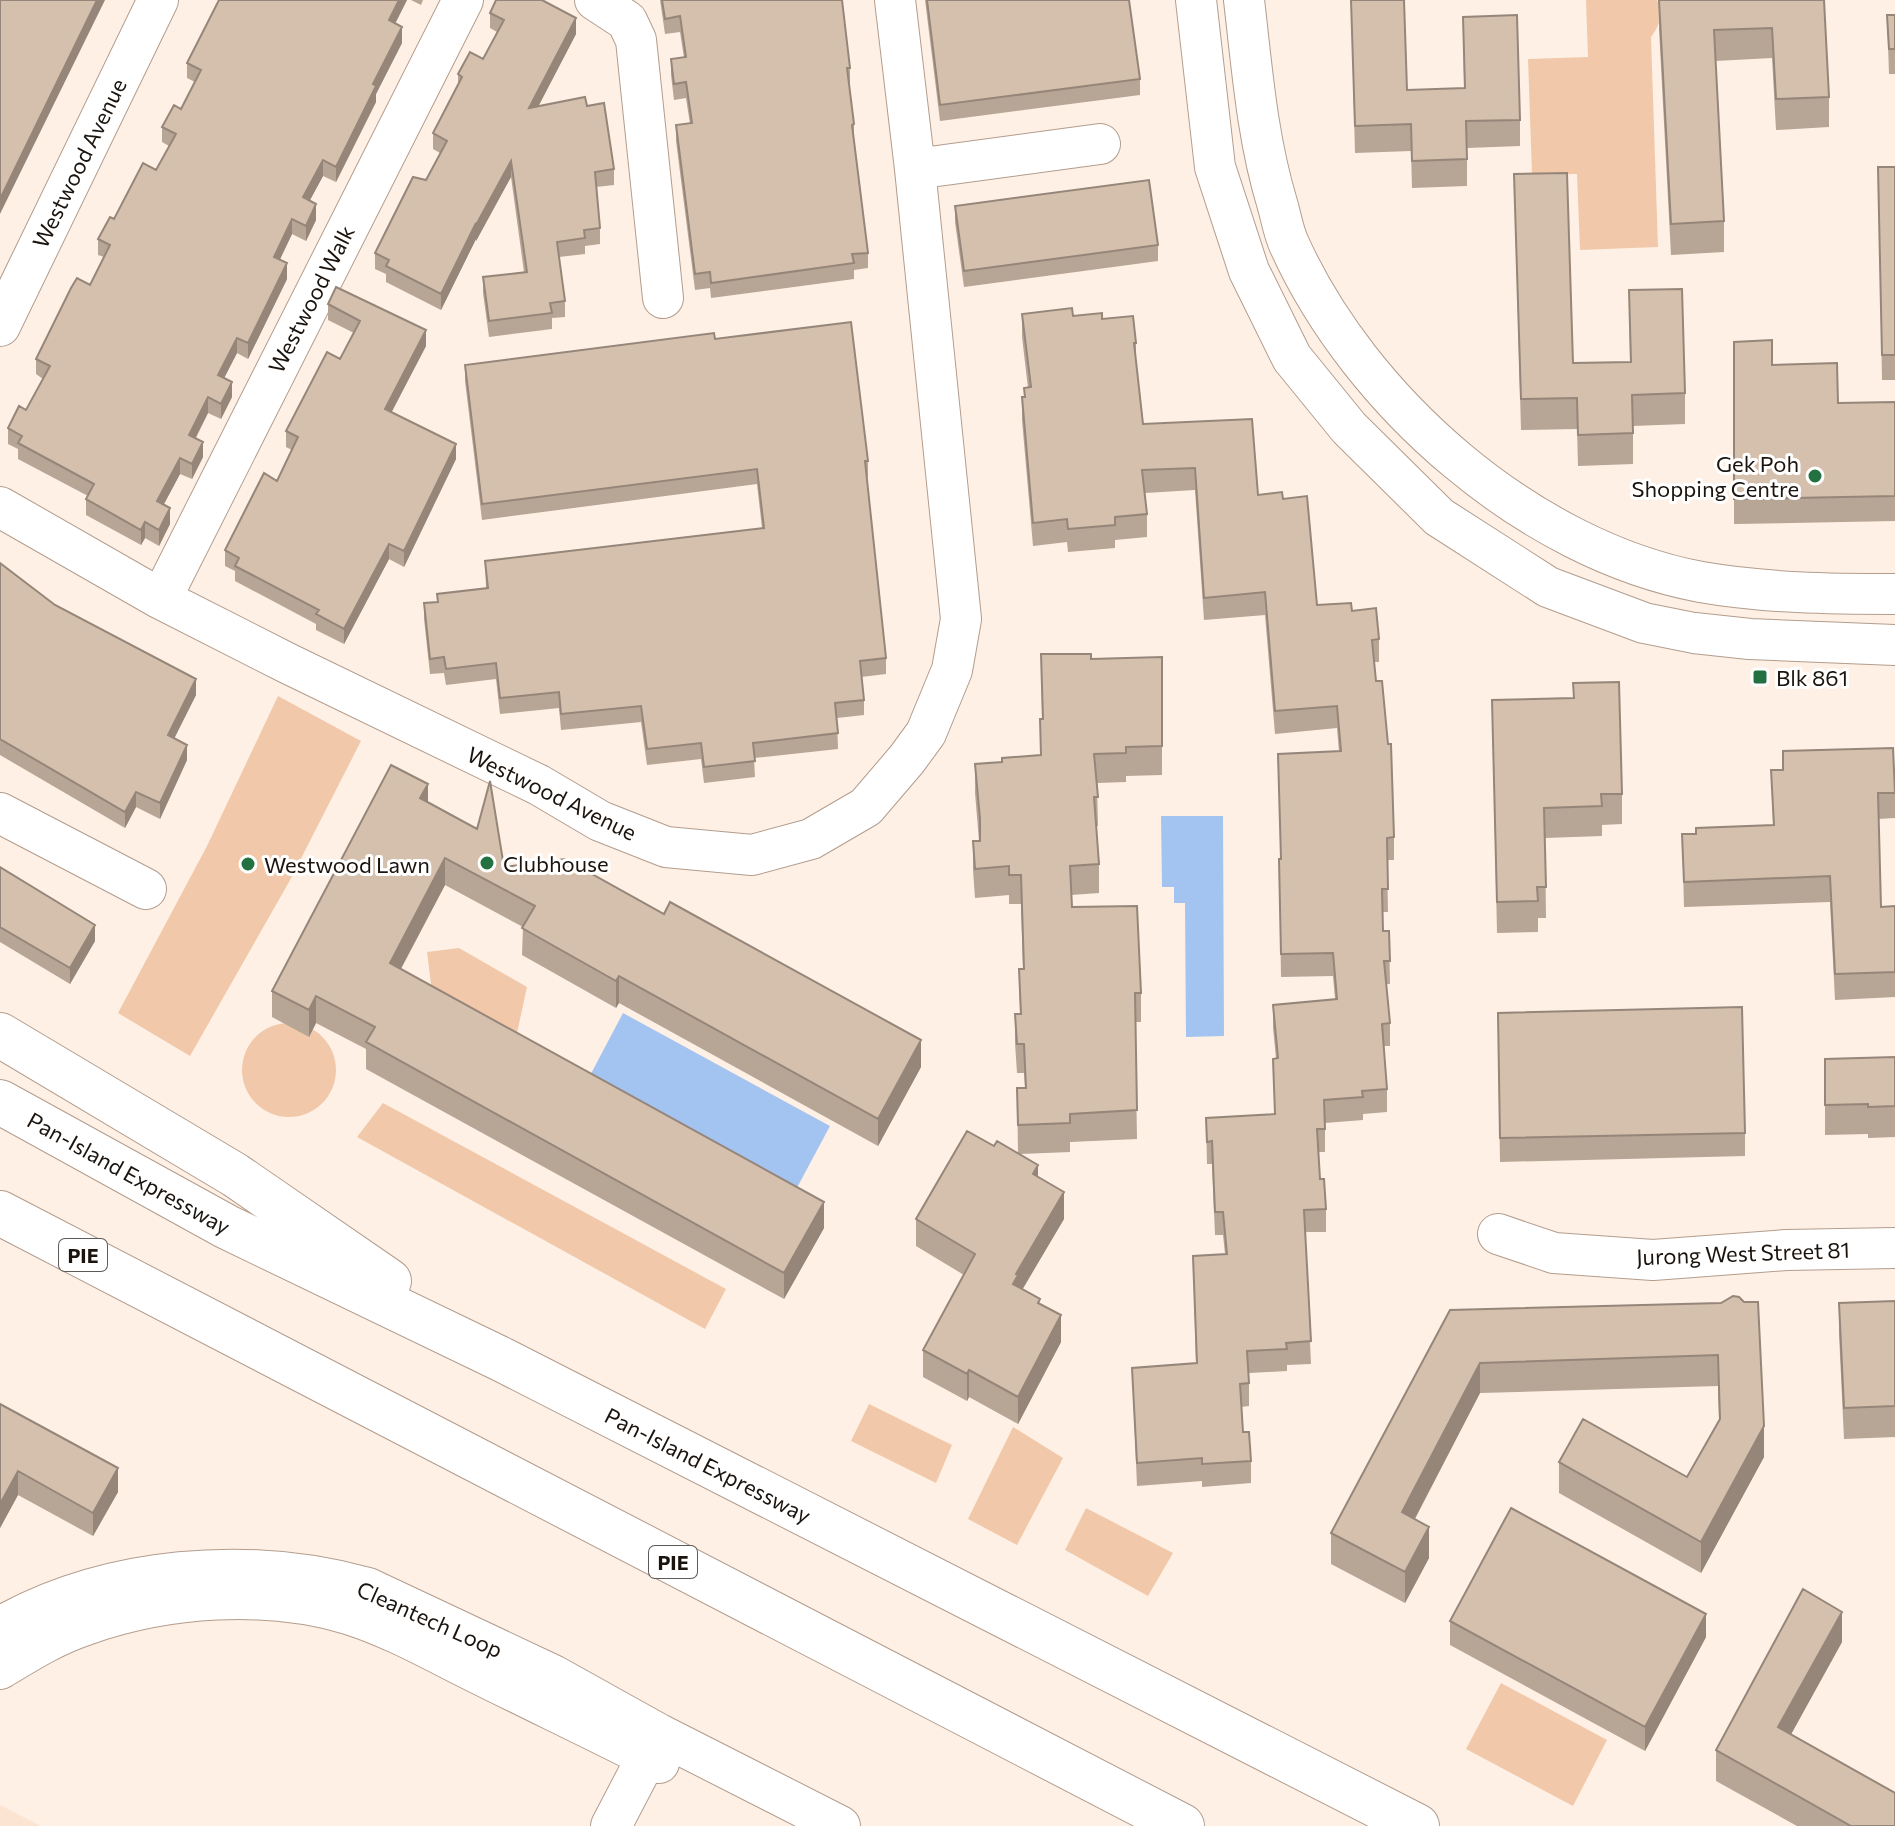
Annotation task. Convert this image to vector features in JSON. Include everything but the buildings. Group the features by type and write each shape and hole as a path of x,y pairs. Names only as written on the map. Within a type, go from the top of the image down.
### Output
{"highway":[{"path":"0,1035 235,1175 503,1360"},
{"name":"Pan-Island Expressway","path":"0,1102 227,1227 503,1360 1417,1826"},
{"name":"PIE","path":"0,1213 1182,1826"},
{"path":"0,1246 129,1296 164,1299"}],"street":[{"name":"Westwood Avenue","path":"0,326 158,0"},
{"name":"Westwood Walk","path":"159,598 463,0"},
{"path":"595,0 627,21 636,40 663,298"},
{"name":"Westwood Avenue","path":"0,507 159,598 361,701 539,785 600,821 666,847 752,855 811,839 866,807 926,733 952,670 961,619 895,0"},
{"path":"1196,0 1215,167 1249,271 1292,358 1349,428 1439,517 1548,587 1644,623 1694,633 1750,639 1895,645"},
{"path":"1244,0 1264,158 1288,243 1340,335 1403,411 1452,456 1472,474 1561,532 1606,553 1670,574 1701,582 1759,589 1895,594"},
{"path":"915,169 1100,144"},
{"path":"0,813 146,889"},
{"name":"Jurong West Street 81","path":"1498,1234 1554,1253 1653,1260 1786,1250 1895,1248"},
{"name":"Cleantech Loop","path":"0,1627 24,1614 79,1594 160,1575 219,1569 270,1569 368,1588 553,1675 653,1745 785,1826"},
{"name":"Cleantech Loop","path":"0,1669 38,1646 86,1625 146,1608 218,1600 259,1600 302,1605 349,1614 840,1826"},
{"path":"611,1826 653,1745"}],"shaded area":[{"path":"1586,0 1657,0 1659,5 1660,19 1651,37 1658,247 1580,250 1577,174 1532,175 1528,59 1588,57"},
{"name":"Westwood Lawn","path":"278,696 361,741 289,882 190,1056 118,1013 207,846"},
{"path":"459,948 527,987 515,1042 433,1000 427,952"},
{"path":"289,1023 307,1026 322,1037 333,1052 336,1070 333,1088 322,1103 307,1114 289,1117 271,1114 256,1103 245,1088 242,1070 245,1052 256,1037 271,1026"},
{"path":"383,1103 726,1289 705,1329 357,1137"},
{"path":"869,1404 952,1445 936,1483 851,1441"},
{"path":"1013,1427 1063,1458 1017,1545 968,1519"},
{"path":"1086,1508 1173,1553 1148,1596 1065,1550"},
{"path":"1501,1683 1607,1740 1573,1806 1466,1749"},
{"path":"0,1805 41,1826 0,1826"}],"water":[{"path":"1161,816 1223,816 1224,1036 1186,1037 1185,903 1174,903 1174,887 1162,887"},
{"path":"623,1013 830,1126 792,1197 585,1085"}],"place":[{"name":"Gek Poh Shopping Centre","path":"1815,476"},
{"name":"Blk 861","path":"1760,677"},
{"name":"Clubhouse","path":"487,863"},
{"name":"Westwood Lawn","path":"248,864"}]}
